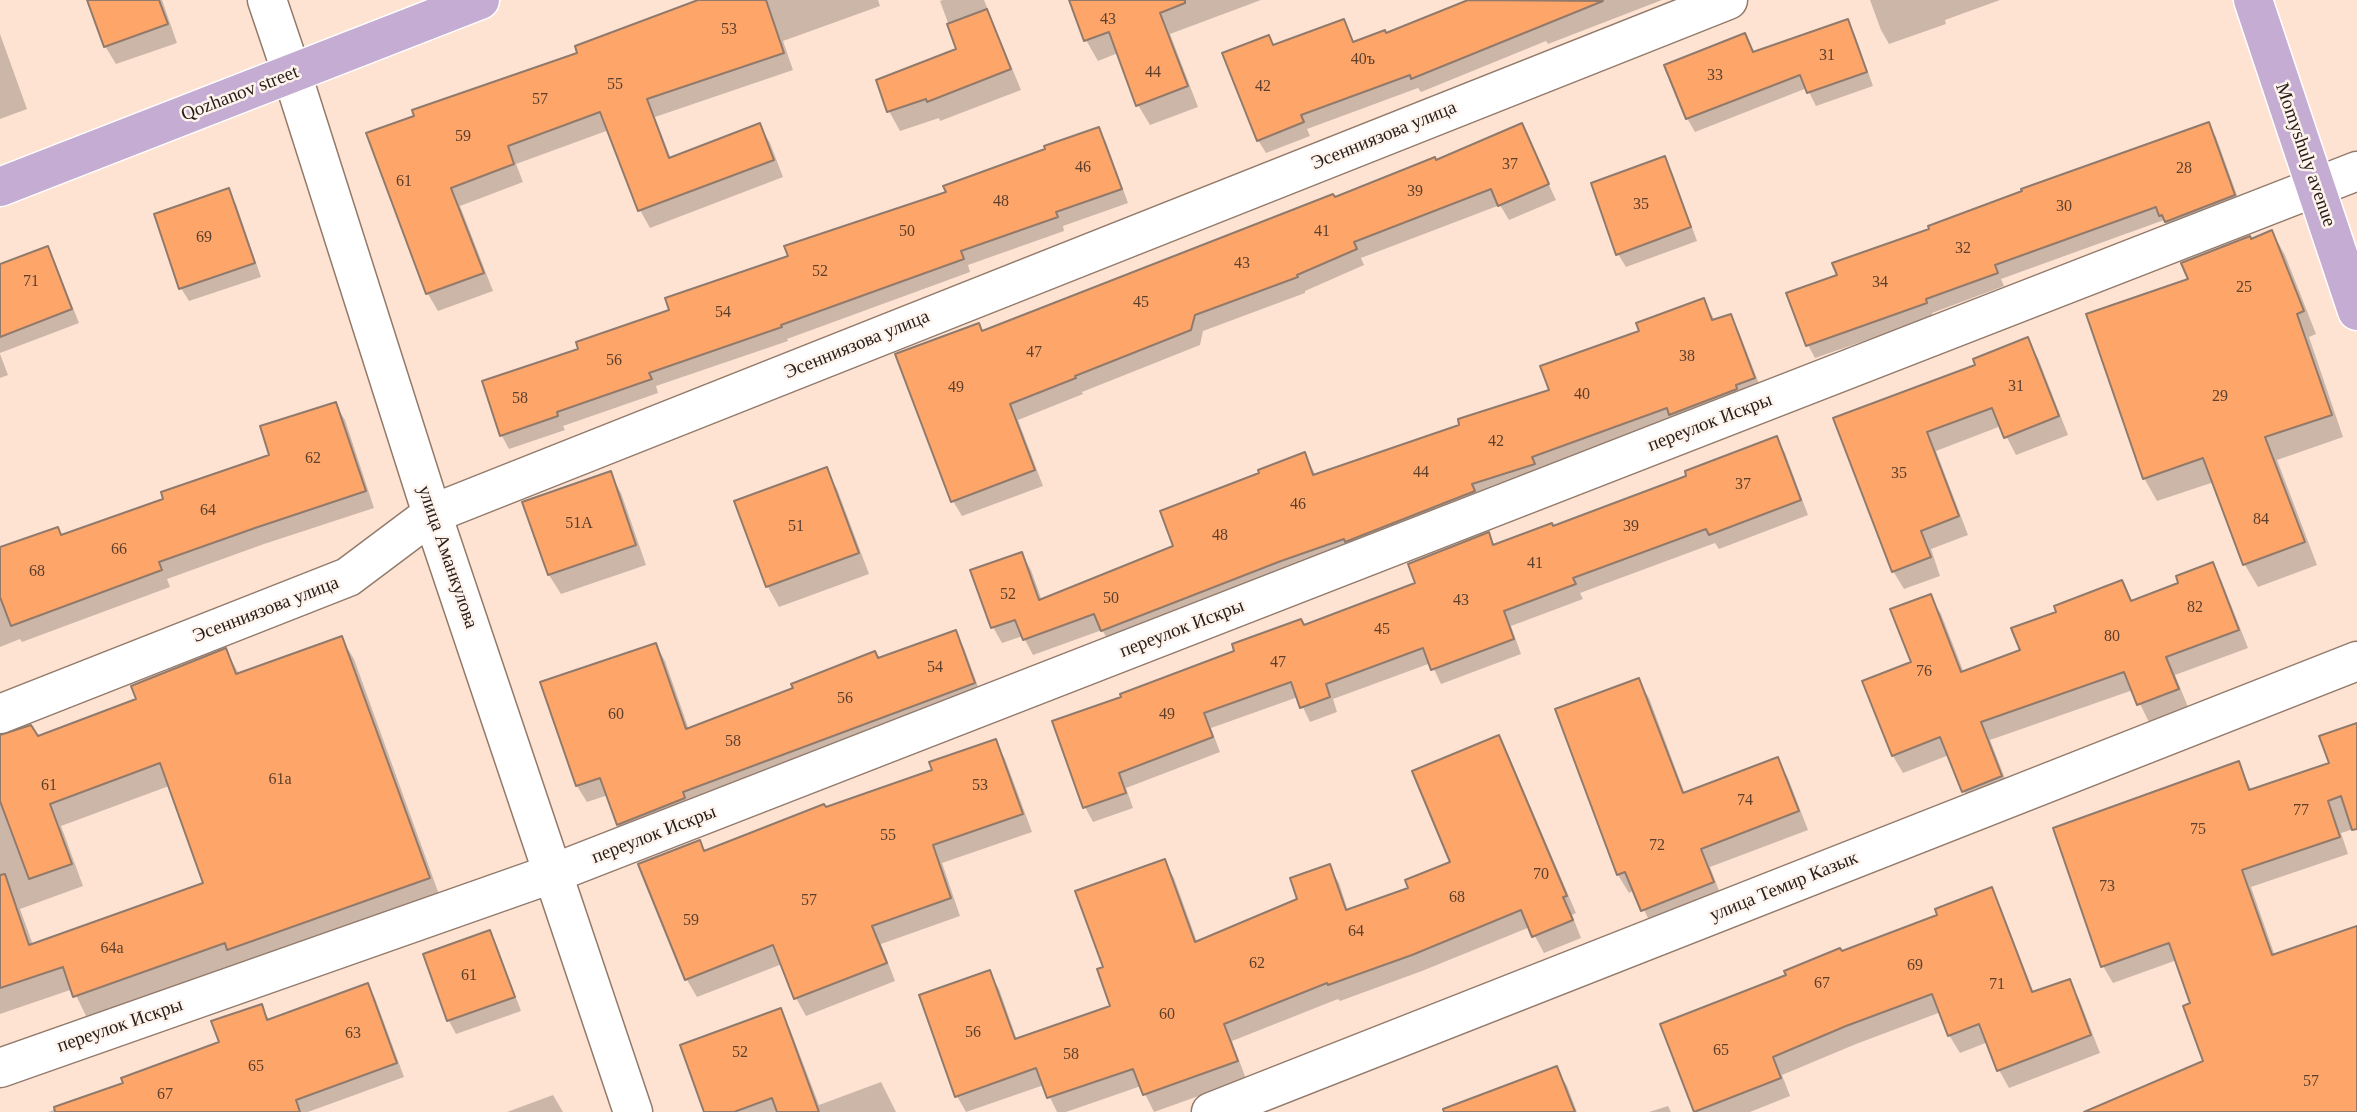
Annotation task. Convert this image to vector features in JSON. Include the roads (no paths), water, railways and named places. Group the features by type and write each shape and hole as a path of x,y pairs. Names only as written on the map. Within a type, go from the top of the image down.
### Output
{"main road":[{"name":"Qozhanov street","path":"0,187 480,0"},
{"name":"Momyshuly avenue","path":"2253,0 2357,311"}],"street":[{"name":"улица Аманкулова","path":"267,0 432,514 634,1112"},
{"name":"Эсенниязова улица","path":"0,714 348,577 432,514 1728,0"},
{"name":"переулок Искры","path":"0,1068 554,873 2357,171"},
{"name":"улица Темир Казык","path":"1211,1112 2357,661"}]}
